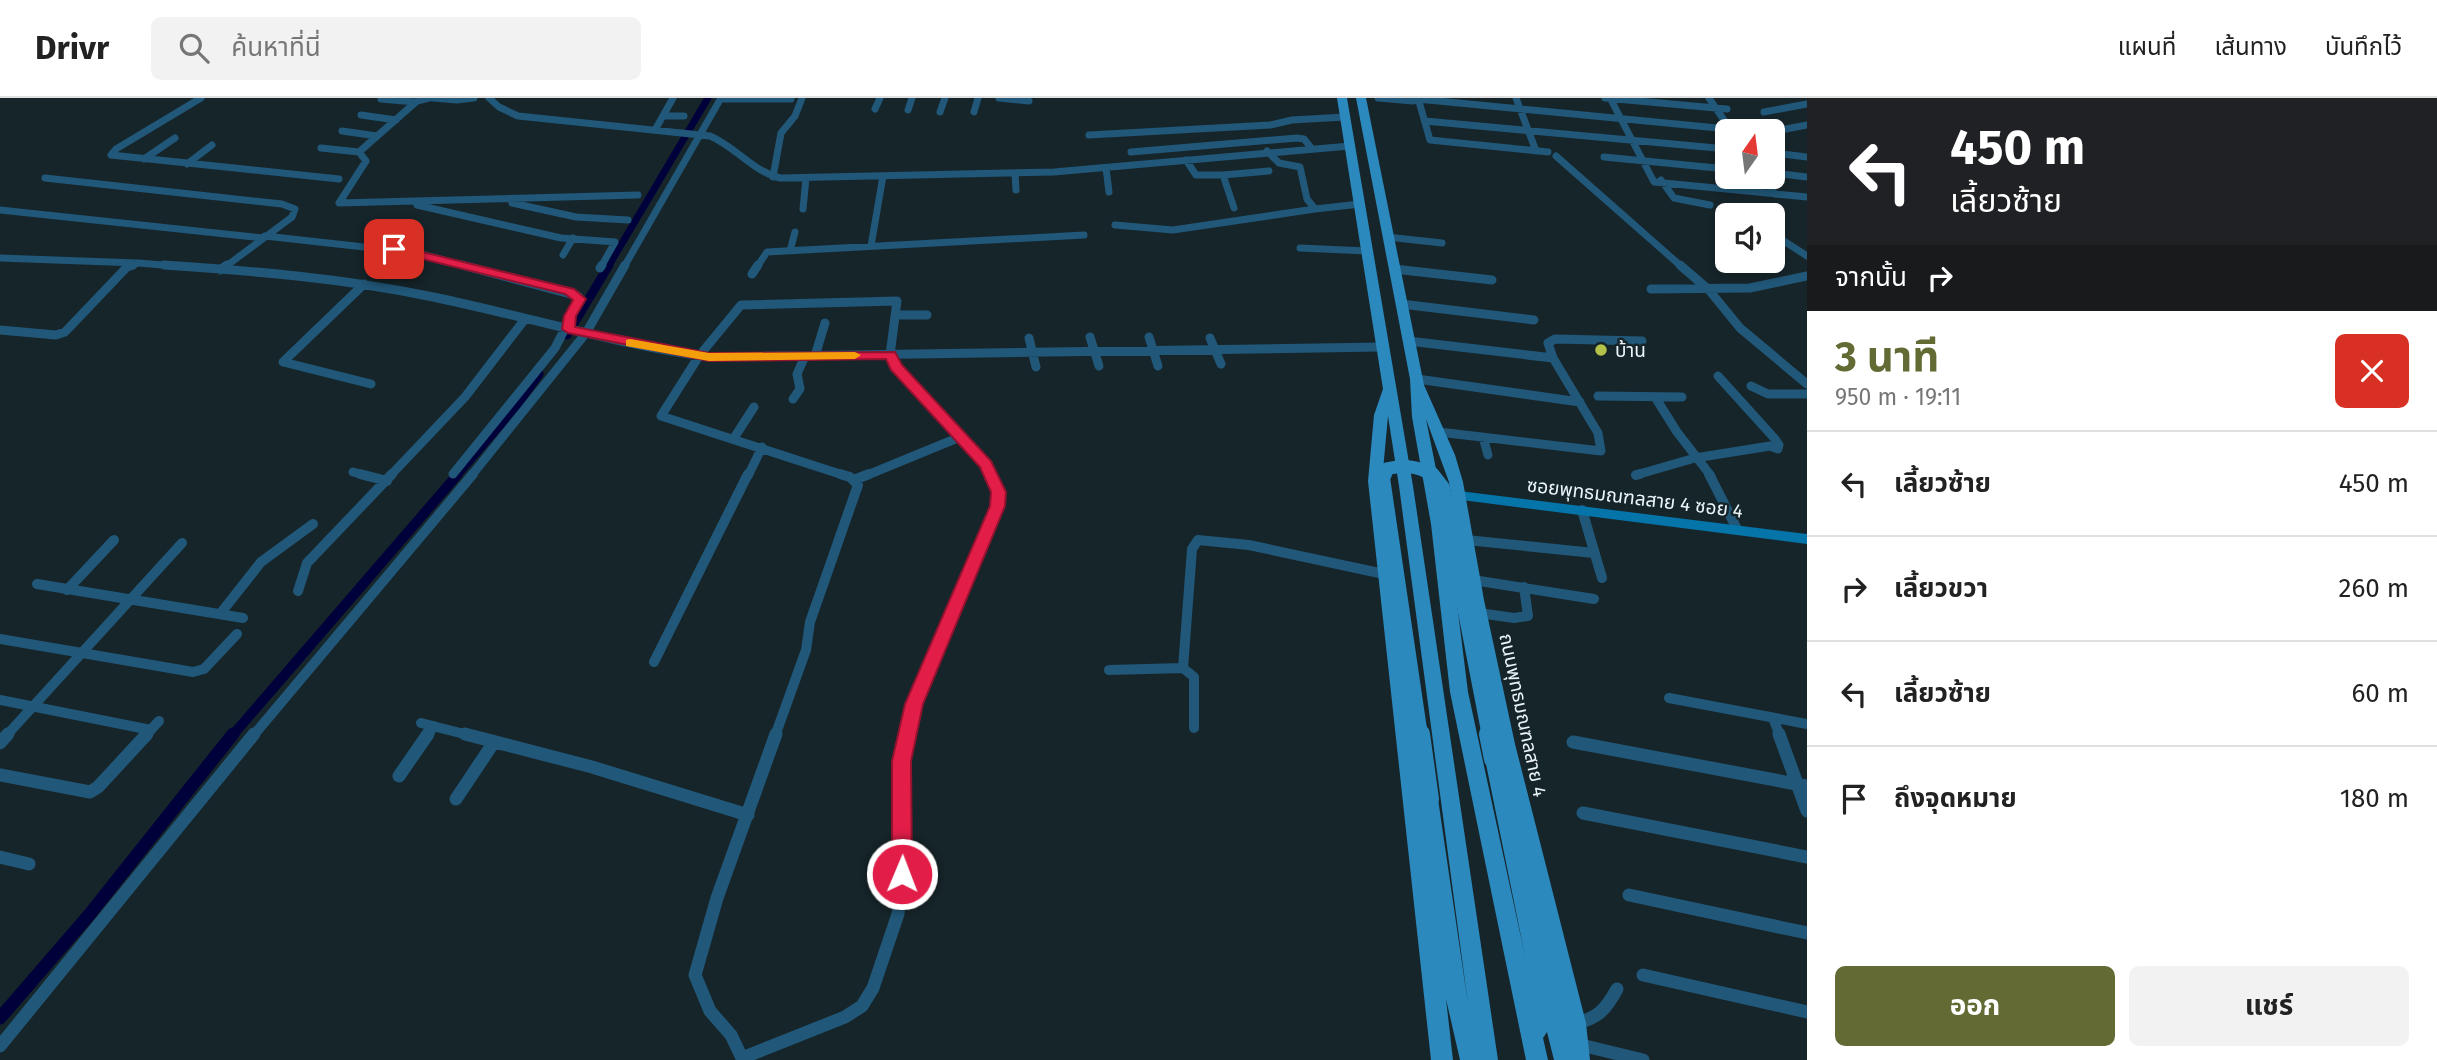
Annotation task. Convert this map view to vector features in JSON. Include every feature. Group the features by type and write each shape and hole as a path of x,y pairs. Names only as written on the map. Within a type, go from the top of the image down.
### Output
{"main road":[{"path":"1342,98 1406,486 1487,1060"},
{"name":"ถนนพุทธมณฑลสาย 4","path":"1361,98 1417,381 1425,451 1439,524 1459,692 1538,1060"},
{"name":"ถนนพุทธมณฑลสาย 4","path":"1417,381 1439,432 1459,496 1479,613 1545,909 1575,1023 1574,1054"},
{"path":"1388,386 1381,415 1375,481 1442,1060"},
{"path":"1459,1060 1455,993 1382,478 1386,469 1408,466 1423,469 1438,480 1442,488 1494,759 1533,941 1574,1054"},
{"path":"1533,941 1538,1060"},
{"path":"1455,993 1471,1060"}],"street":[{"path":"201,98 111,152 114,156 339,179"},
{"path":"381,99 415,103 431,98 474,98"},
{"path":"489,98 499,107 518,116 694,134 721,141 754,169 773,177 1015,173 1046,177 1106,168 1350,146"},
{"path":"655,130 673,98"},
{"path":"773,177 781,133 795,116 802,98"},
{"path":"875,109 880,98"},
{"path":"908,110 912,98"},
{"path":"940,111 944,98"},
{"path":"974,112 978,98"},
{"path":"999,98 1013,103 1029,101"},
{"path":"1378,98 1715,128"},
{"path":"1407,98 1419,100"},
{"path":"1516,98 1536,151"},
{"path":"1611,98 1727,108"},
{"path":"1611,98 1647,161 1654,182 1807,197"},
{"path":"1710,98 1724,119"},
{"path":"1798,98 1807,103"},
{"path":"0,1046 251,738 517,421 583,333 694,134 720,99 791,99"},
{"path":"1419,100 1430,141 1552,154 1709,290 1740,328 1807,384"},
{"path":"359,152 415,103"},
{"path":"1764,112 1807,103"},
{"path":"361,116 396,120"},
{"path":"663,116 684,116"},
{"path":"1089,135 1283,124 1292,120 1345,117"},
{"path":"1425,121 1715,148"},
{"path":"1786,128 1807,125"},
{"path":"342,131 377,136"},
{"path":"1156,131 1161,140"},
{"path":"144,159 175,138"},
{"path":"1131,152 1301,138 1312,149"},
{"path":"1259,142 1279,163 1300,167 1307,199 1315,209"},
{"path":"187,164 212,145"},
{"path":"1214,145 1224,157"},
{"path":"321,148 359,152 366,161 339,203 638,195"},
{"path":"1169,149 1177,161"},
{"path":"1785,154 1807,156"},
{"path":"1604,157 1715,168"},
{"path":"1186,160 1196,175 1269,171"},
{"path":"1106,168 1109,192"},
{"path":"1015,173 1016,190"},
{"path":"1785,174 1807,177"},
{"path":"1223,175 1234,208"},
{"path":"871,246 883,176"},
{"path":"45,178 282,204 295,209 292,217 220,270"},
{"path":"803,209 806,178"},
{"path":"1663,183 1666,193 1673,199 1710,205"},
{"path":"1771,189 1775,194"},
{"path":"495,199 576,217 628,220"},
{"path":"400,201 561,237 615,242 600,268"},
{"path":"1115,225 1173,230 1360,204"},
{"path":"0,210 394,249 570,292 580,299 570,316 569,329 453,474"},
{"path":"561,237 576,217"},
{"path":"790,251 795,232"},
{"path":"752,274 764,253 1084,235"},
{"path":"1387,237 1442,243"},
{"path":"563,255 573,238"},
{"path":"1785,242 1807,256"},
{"path":"1300,248 1367,251"},
{"path":"0,258 97,259 220,270 279,272 363,284 699,356 1382,347"},
{"path":"0,330 56,335 65,332 127,267 138,263"},
{"path":"1394,269 1492,280"},
{"path":"1651,289 1760,287 1807,276"},
{"path":"363,284 283,362 371,384"},
{"path":"897,301 896,315 890,355 896,367 986,465 994,478 998,506 911,715 901,761 902,874 898,914 873,988 862,1006 845,1017 743,1059 731,1035 710,1011 695,975 717,898 806,650 810,622 858,494 858,485 854,480 761,447 661,416 699,356 741,305 897,301"},
{"path":"1401,304 1534,320"},
{"path":"896,315 927,315"},
{"path":"298,592 302,572 307,563 465,397 525,319"},
{"path":"793,399 800,389 797,374 810,356 825,323"},
{"path":"1270,336 1275,349"},
{"path":"1090,337 1099,366"},
{"path":"1149,337 1158,366"},
{"path":"1029,338 1036,367"},
{"path":"1210,338 1221,365"},
{"path":"1439,432 1601,451 1598,433 1553,358 1548,343 1555,340 1642,341"},
{"path":"1408,341 1553,358"},
{"path":"1636,475 1695,458 1779,447 1718,376"},
{"path":"1417,381 1580,402"},
{"path":"1751,386 1768,394 1807,394"},
{"path":"1598,396 1682,397"},
{"path":"1655,397 1695,458 1715,481 1737,530"},
{"path":"734,438 754,407"},
{"path":"854,480 960,437"},
{"path":"1483,437 1488,455"},
{"path":"654,662 761,447"},
{"path":"353,472 387,481"},
{"name":"ซอยพุทธมณฑลสาย 4 ซอย 4","path":"1459,496 1807,539"},
{"path":"1582,510 1602,578"},
{"path":"220,614 261,562 313,524"},
{"path":"67,590 114,540"},
{"path":"1183,668 1192,549 1198,540 1249,545 1384,574"},
{"path":"1466,540 1594,554"},
{"path":"0,743 182,543"},
{"path":"1473,580 1594,599"},
{"path":"37,584 243,618"},
{"path":"1479,613 1514,618 1528,616 1524,587"},
{"path":"0,639 193,672 204,669 237,634"},
{"path":"1109,670 1183,668 1194,677 1194,728"},
{"path":"1670,698 1807,724"},
{"path":"0,700 155,726 99,787 90,792 0,775"},
{"path":"1773,718 1802,786 1807,811"},
{"path":"399,776 427,724 592,767 748,815"},
{"path":"456,799 494,741"},
{"path":"1573,742 1802,786"},
{"path":"1583,813 1807,857"},
{"path":"0,857 29,863"},
{"path":"1629,895 1807,933"},
{"path":"1643,975 1807,1012"},
{"path":"1575,1023 1592,1021 1604,1014 1617,989"},
{"path":"1574,1054 1643,1060"}],"waterway":[{"path":"608,267 708,98"},
{"path":"567,335 609,265"},
{"path":"456,476 516,406 539,374"},
{"path":"232,736 458,474"},
{"path":"0,1018 89,915 233,734"}],"slow traffic":[{"path":"630,343 709,357 855,355"}],"place":[{"name":"บ้าน","path":"1601,350"}],"route":[{"path":"394,249 570,292 580,299 570,316 568,329 637,345 709,357 890,355 896,367 986,465 994,478 998,506 914,704 906,736 901,761 902,874"}]}
